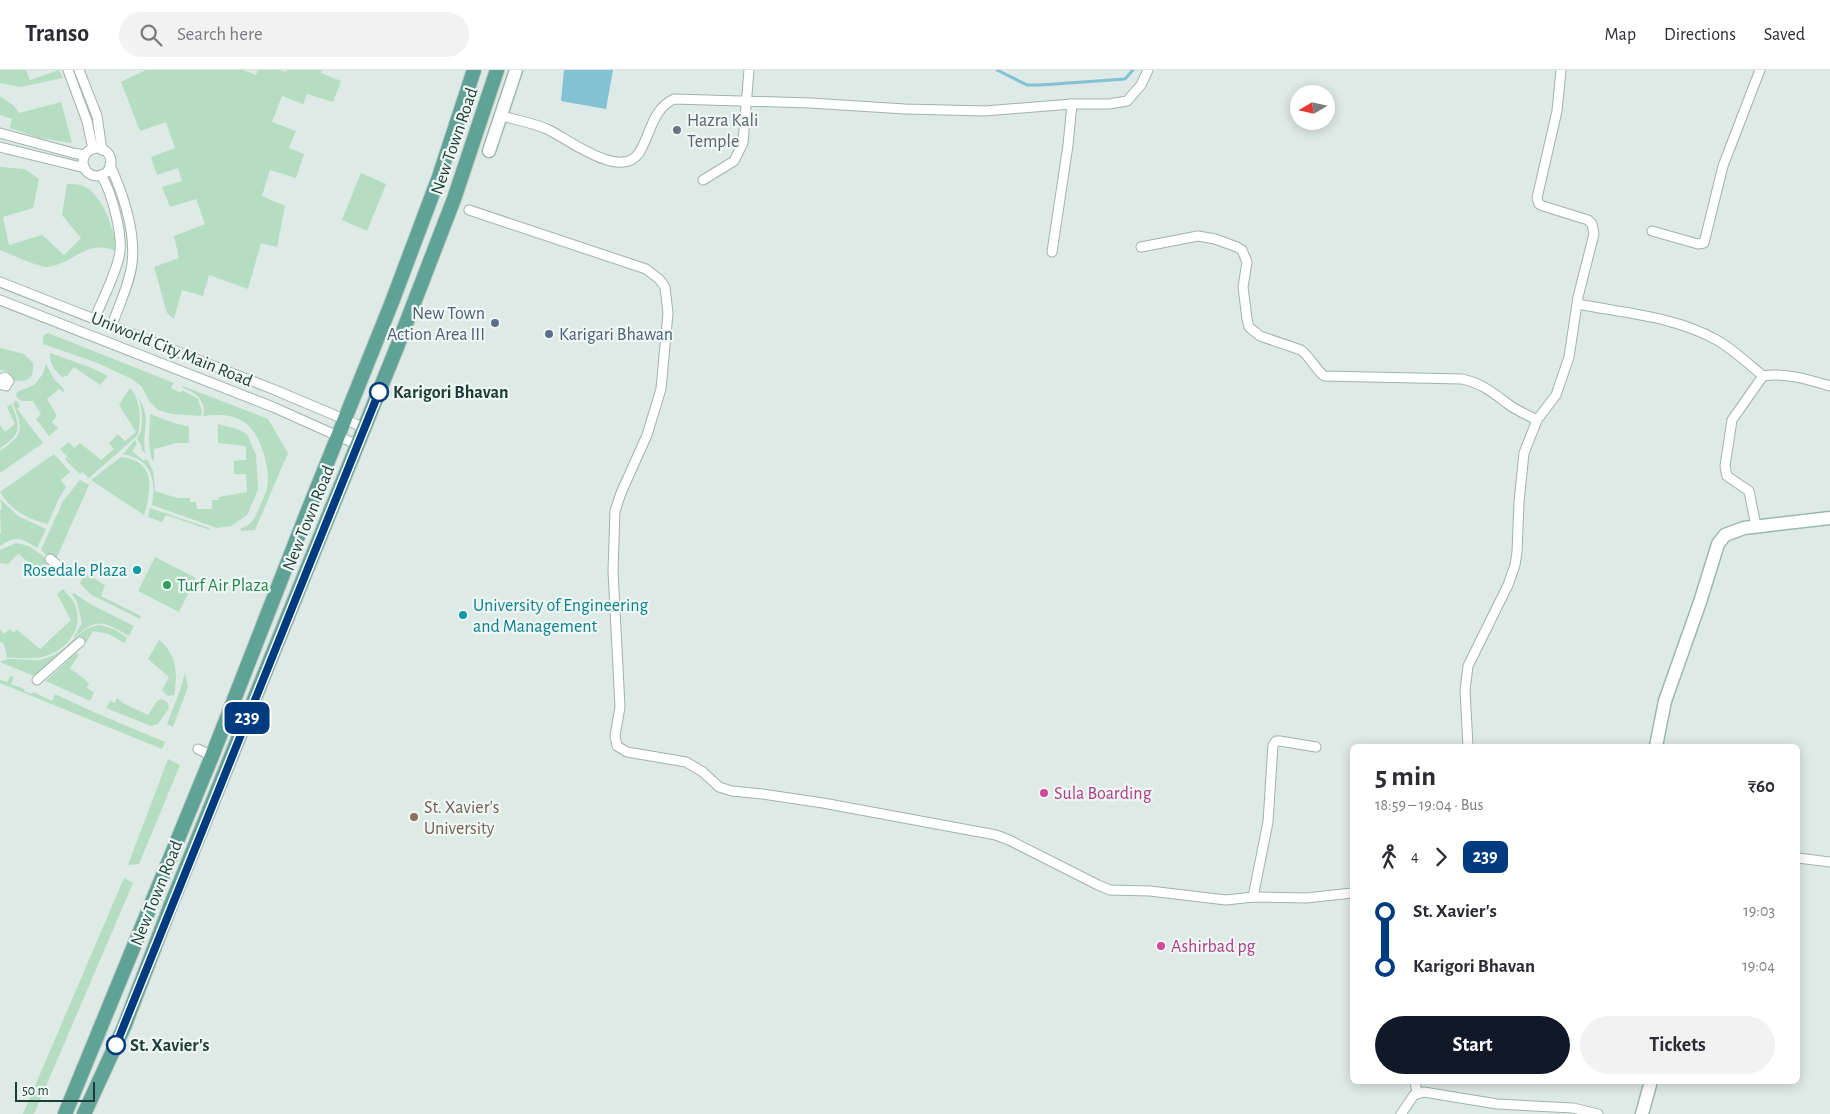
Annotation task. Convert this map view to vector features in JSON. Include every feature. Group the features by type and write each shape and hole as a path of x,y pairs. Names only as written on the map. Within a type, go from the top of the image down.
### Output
{"main road":[{"name":"New Town Road","path":"65,1114 212,756 337,436 392,302 439,177 474,70"},
{"name":"New Town Road","path":"84,1114 124,1027 170,907 358,445 454,199 497,70"}],"street":[{"path":"68,70 87,121 94,151"},
{"path":"79,70 96,116 94,151 84,159 85,168"},
{"path":"489,150 516,70"},
{"path":"703,180 734,161 743,144 749,70"},
{"path":"501,116 534,124 549,130 596,156 622,162 631,161 638,153 659,111 664,104 674,100 810,103 905,110 985,111 1072,104 1109,104 1128,101 1142,85 1148,70"},
{"path":"1468,744 1465,679 1473,653 1508,585 1515,565 1522,463 1526,445 1537,420 1553,399 1572,349 1578,304 1594,234 1592,224 1588,220 1543,206 1539,204 1537,198 1557,111 1561,70"},
{"path":"1652,231 1698,244 1704,243 1723,166 1760,70"},
{"path":"1052,252 1068,145 1072,104"},
{"path":"0,133 73,153 94,151 109,156 110,165 132,234 132,263 112,325"},
{"path":"0,147 85,168 92,175 101,176 108,170 110,165"},
{"path":"95,318 120,256 119,233 105,182 101,176"},
{"path":"469,210 646,269 659,279 664,287 668,313 661,388 647,435 615,511 613,571 620,707 615,736 617,746 627,752 686,762 703,772 719,787 732,791 822,803 996,835 1110,890 1163,892 1215,900 1235,900 1253,897 1306,898 1350,893"},
{"path":"1141,247 1198,236 1242,250 1247,262 1243,287 1249,327 1260,336 1301,350 1324,376 1462,379 1486,387 1508,404 1537,420"},
{"name":"Uniworld City Main Road","path":"0,282 275,390 364,428"},
{"name":"Uniworld City Main Road","path":"0,300 273,407 358,445"},
{"path":"1578,304 1679,323 1697,330 1728,347 1763,376"},
{"path":"1756,526 1749,492 1727,476 1725,466 1732,420 1763,376 1802,378 1830,386"},
{"path":"0,379 5,377 9,381 6,386 0,384"},
{"path":"1656,744 1665,700 1700,602 1718,544 1725,535 1756,526 1830,518"},
{"path":"37,680 80,642"},
{"path":"1253,897 1268,822 1274,742 1280,741 1316,748"},
{"path":"198,749 212,756"},
{"path":"1800,858 1830,862"},
{"path":"1416,1084 1418,1093"},
{"path":"1642,1114 1650,1084"},
{"path":"1400,1114 1414,1095 1424,1092 1497,1104 1574,1108 1598,1114"}],"green space":[{"path":"0,70 26,70 30,80 59,70 63,78 21,87 0,83"},
{"path":"146,70 243,70 256,75 258,70 280,70 286,72 287,70 322,70 321,73 341,81 333,102 307,94 303,104 282,96 272,122 296,131 289,148 304,154 296,178 270,170 262,196 285,206 277,247 261,243 248,289 209,275 203,296 182,290 174,319 167,313 154,267 179,258 174,236 205,224 196,199 170,207 162,187 182,181 178,168 157,175 151,157 175,148 166,122 140,131 121,82"},
{"path":"0,96 14,106 19,113 61,102 72,143 39,138 10,128 12,119 0,115"},
{"path":"0,167 25,169 39,179 33,208 3,217 9,245 42,235 64,255 81,238 62,215 67,184 73,184 90,190 102,205 111,224 116,251 96,248 80,253 57,265 47,267 31,263 0,250"},
{"path":"361,173 386,184 367,231 342,220"},
{"path":"48,333 174,383 171,388 181,393 182,390 198,399 202,411 201,416 172,414 158,410 149,401 142,387 132,379 95,362 43,344 43,336"},
{"path":"0,348 24,354 33,363 33,372 30,378 24,381 15,381 9,373 0,370"},
{"path":"50,353 92,368 108,376 100,385 74,367 67,376 62,377 52,364"},
{"path":"46,364 54,379 65,390 63,392 59,389 47,399 57,416 52,422 58,428 49,436 36,419 41,414 33,401 21,401 16,396 17,392 34,385 43,374"},
{"path":"183,386 268,419 288,453 255,530 241,531 241,528 253,520 267,488 266,462 260,443 250,427 239,419 224,415 203,416 202,402 192,392 183,388"},
{"path":"130,388 138,404 140,423 138,435 89,478 82,472 80,474 65,459 67,457 80,470 60,449 69,442 74,448 80,443 101,460 114,449 109,443 118,434 125,441 136,432 119,405"},
{"path":"139,398 146,420 144,439 146,454 141,449 142,447 137,439 140,435 142,424"},
{"path":"16,400 20,406 17,409 43,443 0,473 0,451 13,441 19,431 19,420 13,404"},
{"path":"11,404 17,418 18,429 16,434 0,448 0,425 5,432 15,424 7,407"},
{"path":"150,414 189,427 189,443 177,443 154,449 154,461 152,460 149,442"},
{"path":"218,424 247,434 256,455 258,488 247,515 231,526 217,528 152,505 153,487 150,472 140,461 123,454 135,440 137,444 132,451 144,461 146,459 151,466 154,474 155,491 177,498 190,498 190,502 196,502 197,509 212,509 212,500 219,500 219,497 247,492 246,474 234,474 234,461 246,460 246,446 218,443"},
{"path":"54,454 70,472 61,480 66,487 58,500 48,524 14,509 0,492"},
{"path":"121,457 141,464 149,478 144,515 91,480"},
{"path":"80,480 89,485 56,559 51,559 41,550 63,501"},
{"path":"0,499 18,516 46,529 37,548 19,539 10,540 0,546 0,510 2,509"},
{"path":"150,508 209,528 210,530 166,515 162,522 148,517"},
{"path":"16,543 29,546 50,561 41,572 18,554 8,564 0,563 0,550"},
{"name":"Turf Air Plaza","path":"155,557 196,578 179,612 138,591"},
{"path":"85,573 105,585 101,596 141,616 140,619 90,594 80,583"},
{"path":"63,589 74,603 77,614 75,631 71,638 58,650 42,657 7,658 4,644 0,641 0,629 4,634 10,629 13,633 17,630 40,649 71,620 57,594"},
{"path":"74,593 90,604 134,626 129,636 113,627 95,624 73,638 82,623 77,602 72,594"},
{"path":"100,625 114,629 127,638 124,643 109,634 93,631 86,643 80,638 34,676 0,662 10,659 38,660 51,657 83,631"},
{"path":"159,640 170,652 175,665 174,695 169,696 162,690 169,677 148,659"},
{"path":"76,653 79,655 70,668 89,683 87,688 94,692 90,701 46,681"},
{"path":"185,673 188,687 173,727 167,724"},
{"path":"10,676 14,677 11,684 24,689 24,691 32,694 33,692 52,701 55,694 165,742 162,749 0,683 0,680 8,682"},
{"path":"117,698 148,715 157,701 162,699 168,703 169,708 158,724 151,726 106,708 110,701 115,703"},
{"path":"168,759 180,765 139,864 128,865"},
{"path":"124,878 133,883 34,1114 23,1114"}],"water":[{"path":"564,70 613,70 606,109 561,101"}],"waterway":[{"path":"997,70 1027,85 1125,79 1133,70"}],"bus line":[{"name":"239","path":"116,1045 379,392"}],"place":[{"name":"Hazra Kali Temple","path":"677,130"},
{"name":"New Town Action Area III","path":"495,323"},
{"name":"Karigari Bhawan","path":"549,334"},
{"name":"Karigori Bhavan","path":"379,392"},
{"name":"Rosedale Plaza","path":"137,570"},
{"name":"Turf Air Plaza","path":"167,585"},
{"name":"University of Engineering and Management","path":"463,615"},
{"name":"Sula Boarding","path":"1044,793"},
{"name":"St. Xavier's University","path":"414,817"},
{"name":"Ashirbad pg","path":"1161,946"},
{"name":"St. Xavier's","path":"116,1045"}]}
